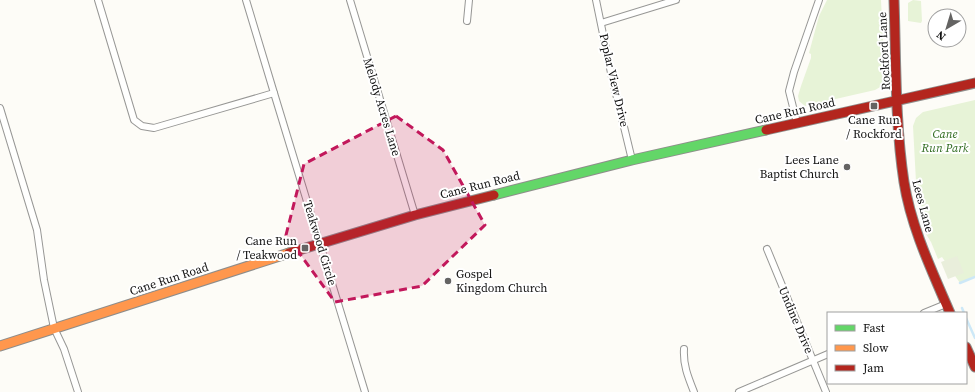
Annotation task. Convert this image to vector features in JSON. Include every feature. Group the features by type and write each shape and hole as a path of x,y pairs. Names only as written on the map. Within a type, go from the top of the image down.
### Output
{"main road":[{"name":"Rockford Lane","path":"894,0 899,100"},
{"name":"Cane Run Road","path":"0,346 320,243 414,215 632,160 975,83"},
{"name":"Lees Lane","path":"899,100 900,150 904,183 920,241 950,312"},
{"path":"967,349 975,367"}],"street":[{"path":"98,0 134,120 142,126 149,128 158,127 274,93"},
{"name":"Teakwood Circle","path":"246,0 364,392"},
{"name":"Melody Acres Lane","path":"350,0 414,215"},
{"path":"467,21 469,0"},
{"name":"Poplar View Drive","path":"596,0 632,160"},
{"path":"600,22 676,0"},
{"path":"797,123 789,91 794,72 819,0"},
{"path":"0,108 37,230 44,280 54,328 64,349 78,392"},
{"name":"Undine Drive","path":"767,249 826,392"},
{"path":"926,312 946,304"},
{"path":"684,349 683,360 694,392"},
{"path":"739,392 827,354"}],"highlighted area":[{"path":"396,116 443,150 485,225 422,286 335,302 286,235 304,164"}],"green space":[{"path":"827,0 881,0 885,79 882,86 875,90 805,106 799,101 798,96 811,58 811,54 809,53 819,16"},
{"path":"913,0 921,1 921,23 908,21 908,3"},
{"name":"Cane Run Park","path":"975,100 975,277 960,283 942,257 938,259 931,242 924,231 916,182 913,126 916,118 923,112"},
{"path":"957,256 964,273 948,279 941,262"}],"waterway":[{"path":"960,283 975,277"},
{"path":"962,308 964,312"},
{"path":"967,320 975,338"}],"traffic: fast":[{"path":"494,195 632,160 766,130"}],"traffic: slow":[{"path":"0,346 289,253"}],"traffic: jam":[{"path":"894,0 897,114 901,160 907,199 929,265 950,312"},
{"path":"766,130 975,83"},
{"path":"289,253 415,215 494,195"},
{"path":"967,349 975,367"}],"place":[{"name":"Cane Run / Rockford","path":"874,106"},
{"name":"Lees Lane Baptist Church","path":"847,167"},
{"name":"Cane Run / Teakwood","path":"305,248"},
{"name":"Gospel Kingdom Church","path":"448,281"}]}
